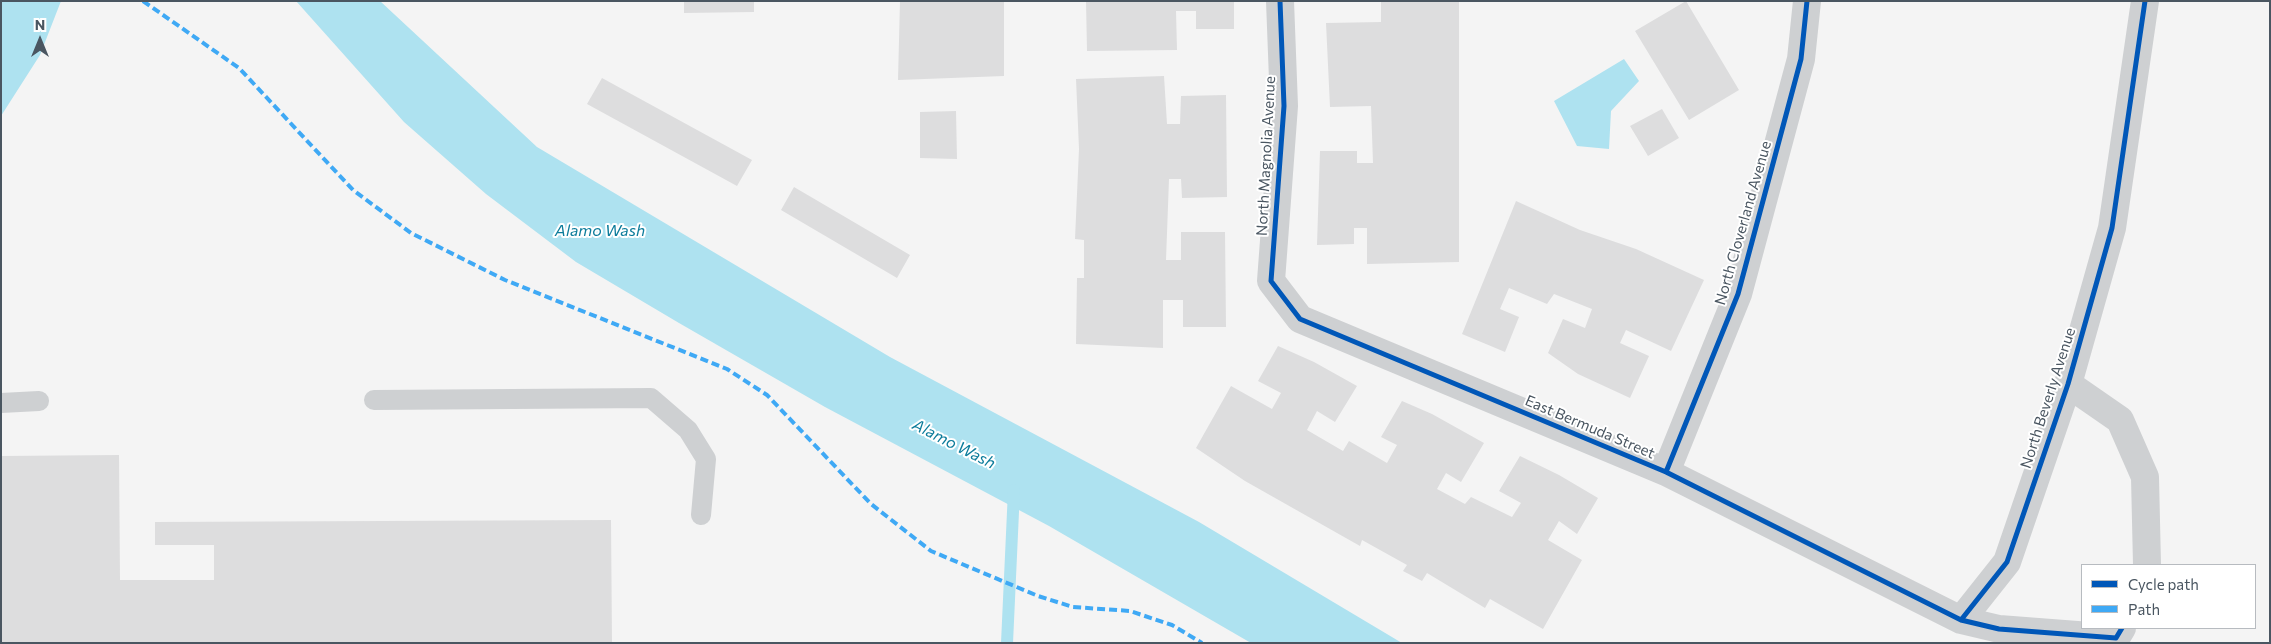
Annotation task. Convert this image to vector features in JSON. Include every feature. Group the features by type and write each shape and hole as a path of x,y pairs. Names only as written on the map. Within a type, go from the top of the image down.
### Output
{"street":[{"name":"North Magnolia Avenue","path":"1271,281 1284,106 1280,1"},
{"name":"North Cloverland Avenue","path":"1666,472 1738,294 1801,59 1807,1"},
{"name":"North Beverly Avenue","path":"1961,620 2007,562 2068,384 2112,228 2145,1"},
{"name":"East Bermuda Street","path":"1271,281 1300,319 1666,472 1961,620"},
{"name":"North Beverly Avenue","path":"2068,384 2120,420 2145,476 2147,564"},
{"path":"1961,620 1999,629 2116,638 2121,629"}],"lane":[{"path":"374,400 651,398 688,430 706,459 701,515"},
{"path":"1,403 39,401"}],"water":[{"path":"1,1 61,1 40,55 1,116"},
{"name":"Alamo Wash","path":"296,1 380,1 537,147 890,357 1199,522 1402,643 1251,643 1049,526 825,407 679,323 576,262 486,194 404,122"},
{"path":"1624,59 1639,81 1611,111 1609,149 1577,146 1554,101"}],"building":[{"path":"684,1 754,1 754,12 684,13"},
{"path":"900,1 1004,1 1004,76 898,80"},
{"path":"1086,1 1234,1 1234,29 1196,29 1196,11 1176,11 1177,50 1087,51"},
{"path":"1381,1 1459,1 1459,262 1367,264 1367,228 1354,228 1354,244 1317,245 1320,151 1357,151 1357,163 1373,163 1371,106 1330,107 1326,23 1381,22"},
{"path":"1686,1 1739,90 1689,120 1635,31"},
{"path":"1164,76 1167,124 1180,124 1181,96 1226,95 1227,197 1182,198 1181,179 1169,179 1166,260 1181,260 1181,232 1225,232 1226,327 1183,327 1183,300 1163,300 1163,348 1076,344 1077,278 1084,278 1084,240 1075,239 1079,149 1076,79"},
{"path":"602,78 752,160 737,186 587,104"},
{"path":"1662,109 1679,138 1648,156 1630,126"},
{"path":"956,111 957,159 920,158 920,112"},
{"path":"794,187 910,255 897,278 781,210"},
{"path":"1516,201 1580,230 1636,249 1704,280 1671,351 1626,330 1620,343 1649,356 1630,398 1578,374 1548,353 1563,319 1585,328 1592,309 1554,294 1547,304 1509,288 1500,309 1519,317 1505,352 1462,334"},
{"path":"1278,346 1314,362 1357,386 1335,422 1317,411 1307,430 1343,451 1349,441 1387,463 1397,445 1381,437 1402,401 1432,414 1484,443 1461,482 1446,473 1437,489 1465,504 1471,497 1512,517 1521,503 1499,491 1520,456 1559,475 1598,498 1577,534 1559,521 1548,540 1582,560 1543,629 1490,599 1485,608 1427,573 1422,581 1403,571 1407,565 1362,540 1360,546 1245,481 1196,448 1231,386 1272,409 1281,393 1258,381"},
{"path":"119,455 120,580 214,580 214,545 155,545 155,522 611,520 612,643 1,643 1,456"}],"waterway":[{"path":"1007,643 1014,490"}],"marked path":[{"path":"143,1 239,68 353,190 411,233 505,280 727,369 767,395 871,504 931,551 1038,596 1073,607 1130,611 1172,625 1202,643"}],"cycle path":[{"path":"1280,1 1284,106 1271,281 1300,319 1666,472 1961,620 1999,629 2116,638 2121,629"},
{"path":"1666,472 1738,294 1801,59 1807,1"},
{"path":"1961,620 2007,562 2068,384 2112,228 2145,1"}]}
